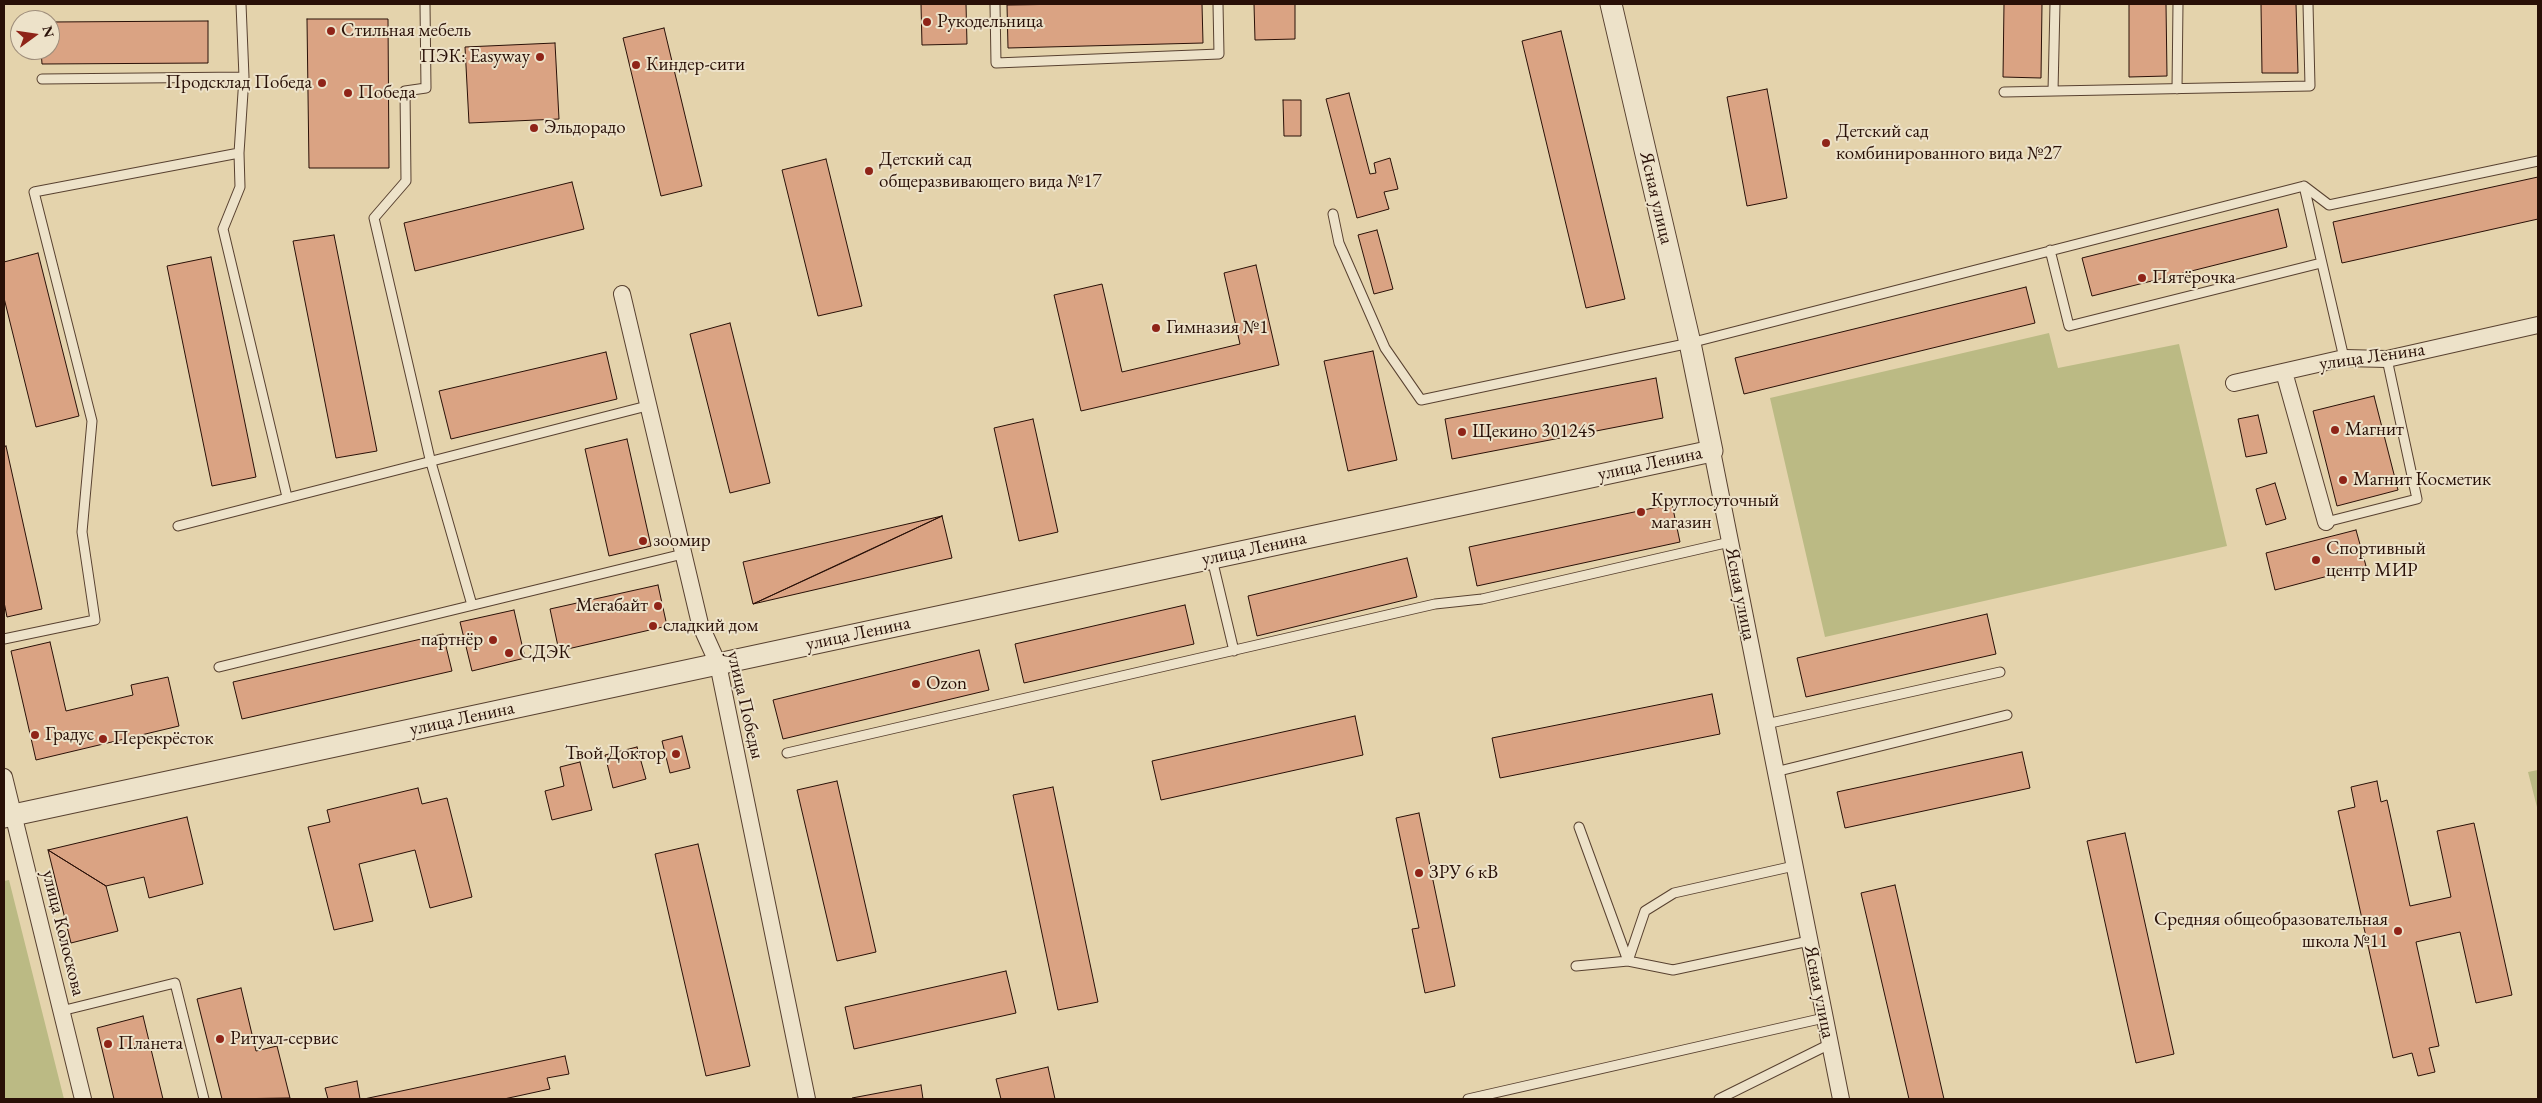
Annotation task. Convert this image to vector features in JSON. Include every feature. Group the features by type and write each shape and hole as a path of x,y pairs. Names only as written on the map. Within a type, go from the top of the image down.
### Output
{"street":[{"name":"Ясная улица","path":"1611,4 1690,343 1841,1099"},
{"name":"улица Победы","path":"622,294 700,624 718,664 807,1099"},
{"name":"улица Ленина","path":"2234,383 2344,358 2387,358 2538,325"},
{"path":"2284,372 2326,522"},
{"name":"улица Ленина","path":"8,816 1712,451"},
{"name":"улица Колоскова","path":"4,777 8,816 83,1099"}],"lane":[{"path":"241,4 244,77 239,153 240,187 223,229 287,497"},
{"path":"425,4 426,88 405,91 406,181 374,218 430,460 472,606"},
{"path":"994,4 996,63 1219,54 1218,4"},
{"path":"2053,91 2055,4"},
{"path":"2177,89 2178,4"},
{"path":"2004,92 2310,86 2308,4"},
{"path":"42,79 244,77"},
{"path":"4,639 95,620 82,532 92,421 34,192 239,153"},
{"path":"2304,186 2328,205 2538,161"},
{"path":"1333,214 1339,243 1385,348 1421,400 1690,343 2304,186"},
{"path":"2304,186 2344,358"},
{"path":"2050,250 2069,326 2321,263"},
{"path":"2326,522 2417,499 2387,358"},
{"path":"178,526 647,406"},
{"path":"787,753 1435,604 1482,599 1730,542"},
{"path":"219,668 683,554"},
{"path":"1212,558 1234,651"},
{"path":"1766,724 2000,672"},
{"path":"1775,772 2007,715"},
{"path":"1579,828 1628,961"},
{"path":"1628,961 1645,911 1674,894 1794,866"},
{"path":"1576,966 1628,961 1673,970 1809,941"},
{"path":"61,1011 176,983 204,1099"},
{"path":"1468,1099 1824,1018"},
{"path":"1719,1099 1830,1044"}],"shaded area":[{"path":"2049,333 2058,368 2179,344 2227,546 1825,637 1770,398"},
{"path":"2538,770 2538,811 2528,772"},
{"path":"9,880 64,1099 4,1099 4,881"}],"building":[{"path":"921,4 966,4 967,44 922,45"},
{"path":"1202,4 1203,43 1008,48 1007,5"},
{"path":"1254,4 1295,4 1295,39 1255,40"},
{"path":"2004,4 2042,4 2041,78 2003,77"},
{"path":"2129,4 2166,4 2167,76 2129,77"},
{"path":"2261,4 2296,4 2298,73 2262,73"},
{"name":"Победа","path":"307,19 388,19 389,168 309,168"},
{"path":"208,21 208,63 42,64 42,60 60,60 60,22"},
{"path":"664,28 702,186 661,196 623,38"},
{"path":"1561,31 1625,299 1586,308 1522,41"},
{"path":"555,43 559,119 469,123 465,47"},
{"path":"1767,89 1787,198 1747,206 1727,97"},
{"path":"1349,93 1370,174 1376,173 1374,163 1390,158 1398,189 1384,192 1389,209 1357,218 1326,99"},
{"path":"1283,100 1301,100 1301,136 1284,136"},
{"path":"826,159 862,306 818,316 782,170"},
{"path":"2538,177 2538,219 2342,263 2333,222"},
{"path":"572,182 584,229 415,271 404,223"},
{"path":"2278,209 2287,247 2092,296 2082,258"},
{"path":"1377,230 1393,289 1374,294 1358,235"},
{"path":"334,235 377,451 336,458 293,241"},
{"path":"38,253 79,416 36,427 4,298 4,262"},
{"path":"211,257 256,477 212,486 167,266"},
{"path":"1256,265 1279,365 1081,411 1054,295 1102,284 1122,372 1240,344 1224,273"},
{"path":"2026,287 2035,323 1744,394 1735,358"},
{"path":"730,323 770,483 730,493 690,334"},
{"path":"1373,351 1397,460 1348,471 1324,361"},
{"path":"606,352 617,399 451,439 439,391"},
{"path":"1656,378 1663,418 1452,459 1445,419"},
{"path":"2374,396 2398,490 2337,506 2313,411"},
{"path":"2258,415 2267,453 2246,457 2238,419"},
{"path":"1033,419 1058,532 1019,541 994,428"},
{"path":"627,439 651,546 609,556 585,449"},
{"path":"6,446 42,609 7,617 4,602 4,447"},
{"path":"2275,483 2286,519 2266,525 2256,489"},
{"path":"1672,504 1680,542 1477,586 1469,547"},
{"path":"942,516 952,558 753,604 853,558"},
{"path":"942,516 753,604 743,562"},
{"name":"Спортивный центр МИР","path":"2356,530 2366,566 2275,590 2266,553"},
{"path":"1407,558 1417,597 1257,636 1248,596"},
{"path":"658,585 667,626 559,651 550,609"},
{"path":"1185,605 1194,644 1024,683 1015,644"},
{"name":"партнёр","path":"514,610 525,658 472,671 460,622"},
{"path":"1987,614 1996,654 1806,697 1797,658"},
{"path":"443,634 452,671 242,719 233,682"},
{"path":"50,642 66,711 133,695 131,685 168,677 179,726 36,760 11,651"},
{"path":"979,650 989,690 783,739 773,700"},
{"path":"1712,694 1720,734 1500,778 1492,738"},
{"path":"1355,716 1363,755 1161,800 1152,761"},
{"name":"Твой Доктор","path":"682,736 690,768 670,773 662,741"},
{"path":"637,747 646,779 613,788 605,755"},
{"path":"2022,752 2030,788 1845,828 1837,792"},
{"path":"580,762 592,810 552,820 545,791 564,786 560,767"},
{"path":"837,781 876,952 837,961 797,790"},
{"path":"2377,781 2381,802 2387,800 2410,906 2451,897 2437,831 2474,823 2512,995 2476,1003 2460,932 2416,942 2439,1046 2429,1048 2435,1072 2418,1076 2412,1053 2393,1058 2338,811 2355,807 2351,787"},
{"path":"1053,787 1098,1002 1058,1010 1013,795"},
{"path":"418,788 422,804 447,798 472,897 430,908 415,850 359,864 373,921 334,930 308,827 330,822 327,810"},
{"name":"ЗРУ 6 кВ","path":"1419,813 1455,986 1425,993 1412,929 1419,928 1396,818"},
{"path":"187,817 203,884 149,898 144,877 106,886 48,850"},
{"path":"2125,833 2174,1054 2136,1063 2087,841"},
{"path":"698,844 750,1066 706,1076 655,854"},
{"path":"48,850 106,886 118,931 71,943"},
{"path":"1895,885 1944,1099 1909,1099 1861,893"},
{"path":"1006,971 1016,1013 854,1049 845,1007"},
{"path":"241,988 256,1051 277,1046 290,1098 222,1099 197,999"},
{"path":"143,1016 163,1099 114,1099 97,1028"},
{"path":"565,1056 569,1074 547,1078 550,1089 504,1099 364,1099"},
{"path":"1048,1067 1055,1099 1001,1099 996,1079"},
{"path":"357,1081 360,1099 328,1099 325,1088"},
{"path":"921,1085 923,1099 852,1099 852,1098"}],"place":[{"name":"Рукодельница","path":"927,22"},
{"name":"Стильная мебель","path":"331,31"},
{"name":"ПЭК: Easyway","path":"540,57"},
{"name":"Киндер-сити","path":"636,65"},
{"name":"Продсклад Победа","path":"322,83"},
{"name":"Победа","path":"348,93"},
{"name":"Эльдорадо","path":"534,128"},
{"name":"Детский сад комбинированного вида №27","path":"1826,143"},
{"name":"Детский сад общеразвивающего вида №17","path":"869,171"},
{"name":"Пятёрочка","path":"2142,278"},
{"name":"Гимназия №1","path":"1156,328"},
{"name":"Магнит","path":"2335,430"},
{"name":"Щекино 301245","path":"1462,432"},
{"name":"Магнит Косметик","path":"2343,480"},
{"name":"Круглосуточный магазин","path":"1641,512"},
{"name":"зоомир","path":"643,541"},
{"name":"Спортивный центр МИР","path":"2316,560"},
{"name":"Мегабайт","path":"658,606"},
{"name":"сладкий дом","path":"653,626"},
{"name":"партнёр","path":"493,640"},
{"name":"СДЭК","path":"509,653"},
{"name":"Ozon","path":"916,684"},
{"name":"Градус","path":"35,735"},
{"name":"Перекрёсток","path":"103,739"},
{"name":"Твой Доктор","path":"676,754"},
{"name":"ЗРУ 6 кВ","path":"1419,873"},
{"name":"Средняя общеобразовательная школа №11","path":"2398,931"},
{"name":"Ритуал-сервис","path":"220,1039"},
{"name":"Планета","path":"108,1044"}]}
